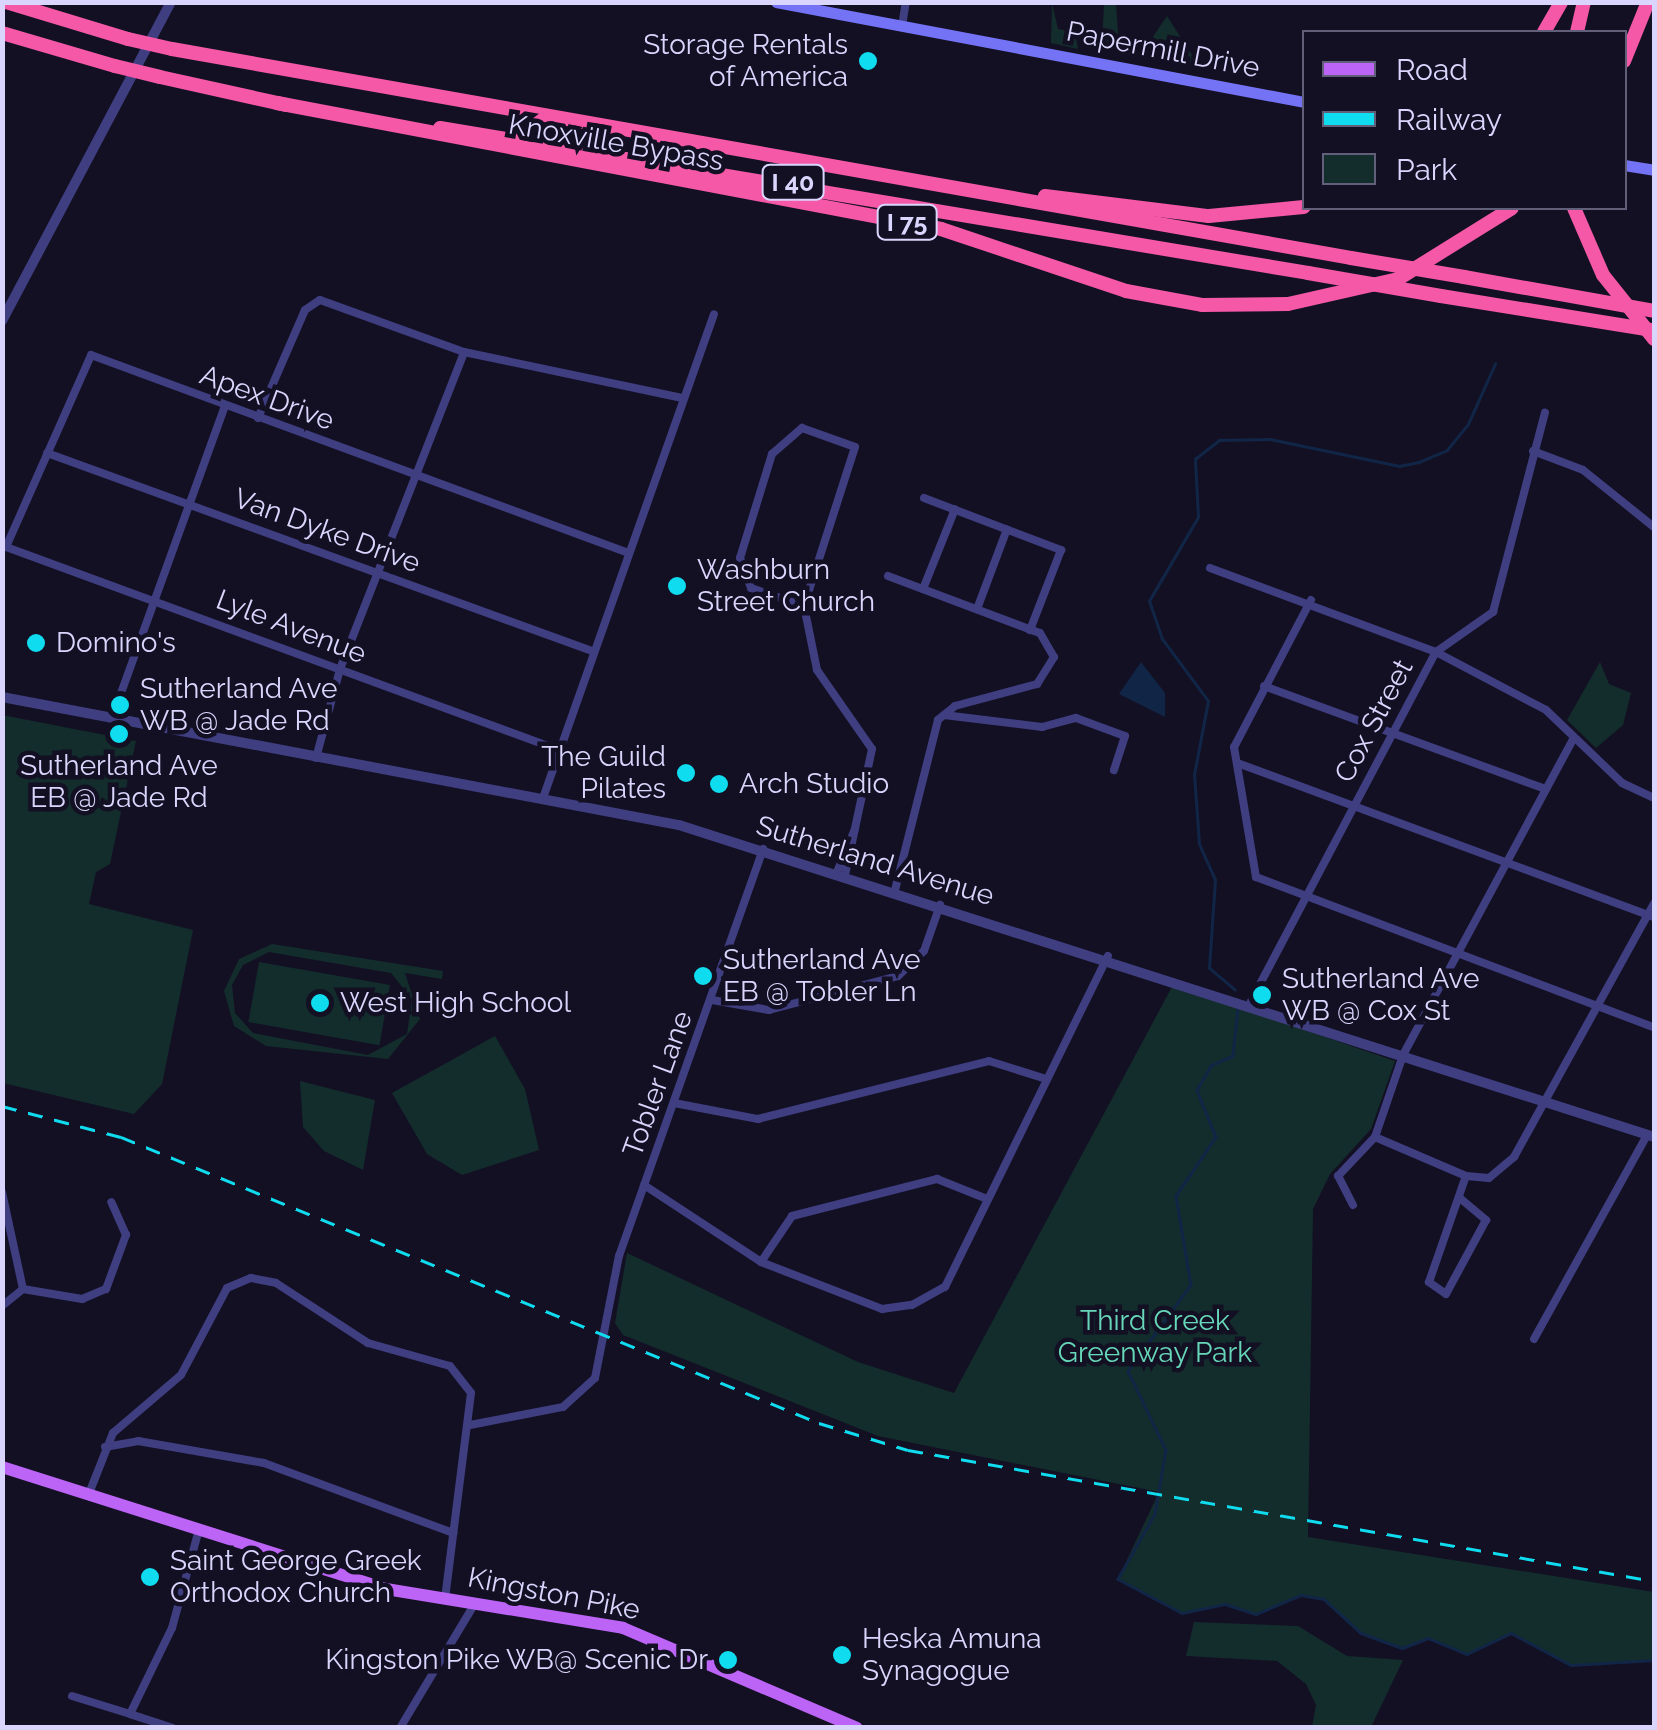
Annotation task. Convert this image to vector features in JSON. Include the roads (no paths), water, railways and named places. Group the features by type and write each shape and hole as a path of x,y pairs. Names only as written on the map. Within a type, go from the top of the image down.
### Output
{"highway":[{"name":"I 40","path":"6,2 172,50 1654,311"},
{"path":"1545,30 1561,2"},
{"path":"1577,30 1584,2"},
{"path":"1627,53 1648,2"},
{"name":"I 40","path":"2,33 115,66 277,103 1654,331"},
{"name":"Knoxville Bypass","path":"277,103 941,229 1126,292 1202,305 1288,304 1398,278 1509,210"},
{"name":"I 75","path":"935,183 1209,216 1302,207"},
{"path":"1575,210 1602,274 1654,339"}],"main road":[{"name":"Papermill Drive","path":"776,2 1302,102"},
{"path":"1627,166 1654,170"},
{"name":"Kingston Pike","path":"2,1467 198,1534 445,1599 622,1628 857,1728"}],"street":[{"path":"2,321 171,2"},
{"path":"902,26 906,2"},
{"path":"258,418 305,310 320,300 464,352 682,398"},
{"path":"543,798 626,552 714,314"},
{"path":"316,758 340,669 464,352"},
{"name":"Apex Drive","path":"6,546 90,355 224,408 626,552"},
{"path":"112,718 150,598 224,408"},
{"name":"Cox Street","path":"1251,1001 1436,652 1493,612 1545,413"},
{"path":"804,606 751,588 740,558 772,454 802,428 855,447 804,606 817,670 872,750 841,874"},
{"path":"1533,451 1583,470 1654,527"},
{"name":"Van Dyke Drive","path":"47,453 592,650"},
{"path":"924,498 1061,550 1030,630"},
{"path":"923,589 955,509"},
{"path":"977,609 1007,529"},
{"name":"Lyle Avenue","path":"6,546 559,750"},
{"path":"1210,568 1311,600 1436,652 1546,710 1622,784 1654,798"},
{"path":"888,576 1030,630 1051,647 1046,679 944,716 932,730 930,776 895,890"},
{"path":"1311,600 1235,740 1256,877 1304,900 1654,1027"},
{"path":"1264,686 1546,789"},
{"name":"Sutherland Avenue","path":"2,697 543,798 763,849 1251,1001 1544,1104 1651,1136"},
{"path":"944,716 1042,726 1076,718 1125,736 1114,770"},
{"path":"1353,1206 1338,1176 1375,1137 1402,1055 1574,738"},
{"path":"1240,764 1505,866 1652,916"},
{"name":"Tobler Lane","path":"470,1426 579,1399 606,1337 619,1256 763,849"},
{"path":"1375,1137 1466,1176 1500,1172 1544,1104 1652,916 1654,904"},
{"path":"712,1000 769,1010 898,976 924,950 940,905"},
{"path":"644,1185 761,1262 882,1309 912,1305 946,1287 1108,956"},
{"path":"674,1102 758,1119 989,1061 1046,1079"},
{"path":"1534,1339 1651,1136"},
{"path":"1461,1199 1486,1220 1446,1294 1435,1292 1429,1282 1466,1176"},
{"path":"761,1262 792,1216 937,1179 987,1200"},
{"path":"2,1192 5,1245 23,1290"},
{"path":"2,1306 23,1290 82,1299 106,1290 126,1235 111,1202"},
{"path":"88,1496 105,1447 130,1418 181,1375 211,1308 250,1278 298,1290 368,1344 450,1366 471,1393 470,1426 445,1599"},
{"path":"130,1418 138,1441"},
{"path":"105,1447 138,1441 264,1463 453,1533"},
{"path":"130,1714 172,1628 198,1534"},
{"path":"400,1728 475,1603"},
{"path":"72,1696 172,1728"}],"water":[{"path":"1141,662 1165,693 1165,717 1119,694"}],"waterway":[{"path":"1235,990 1209,968 1215,880 1199,844 1194,775 1208,701 1162,639 1149,601 1198,517 1195,459 1219,440 1270,439 1399,466 1419,462 1447,450 1468,424 1495,364"},
{"path":"1238,1007 1233,1056 1211,1066 1197,1090 1216,1137 1176,1196 1191,1285 1128,1371 1166,1450 1155,1514 1118,1579 1182,1613 1225,1604 1256,1614 1301,1595 1324,1599 1361,1633 1402,1648 1428,1638 1467,1654 1511,1633 1571,1665 1654,1660"}],"railway":[{"path":"2,1106 121,1137 819,1423 908,1450 1654,1581"}],"place":[{"name":"Storage Rentals of America","path":"868,61"},
{"name":"Washburn Street Church","path":"677,586"},
{"name":"Domino's","path":"36,643"},
{"name":"Sutherland Ave WB @ Jade Rd","path":"120,705"},
{"name":"Sutherland Ave EB @ Jade Rd","path":"119,734"},
{"name":"The Guild Pilates","path":"686,773"},
{"name":"Arch Studio","path":"719,784"},
{"name":"Sutherland Ave EB @ Tobler Ln","path":"703,976"},
{"name":"Sutherland Ave WB @ Cox St","path":"1262,995"},
{"name":"West High School","path":"320,1003"},
{"name":"Saint George Greek Orthodox Church","path":"150,1577"},
{"name":"Heska Amuna Synagogue","path":"842,1655"},
{"name":"Kingston Pike WB@ Scenic Dr","path":"728,1660"}],"park label":[{"name":"Third Creek Greenway Park","path":"1155,1337"}]}
